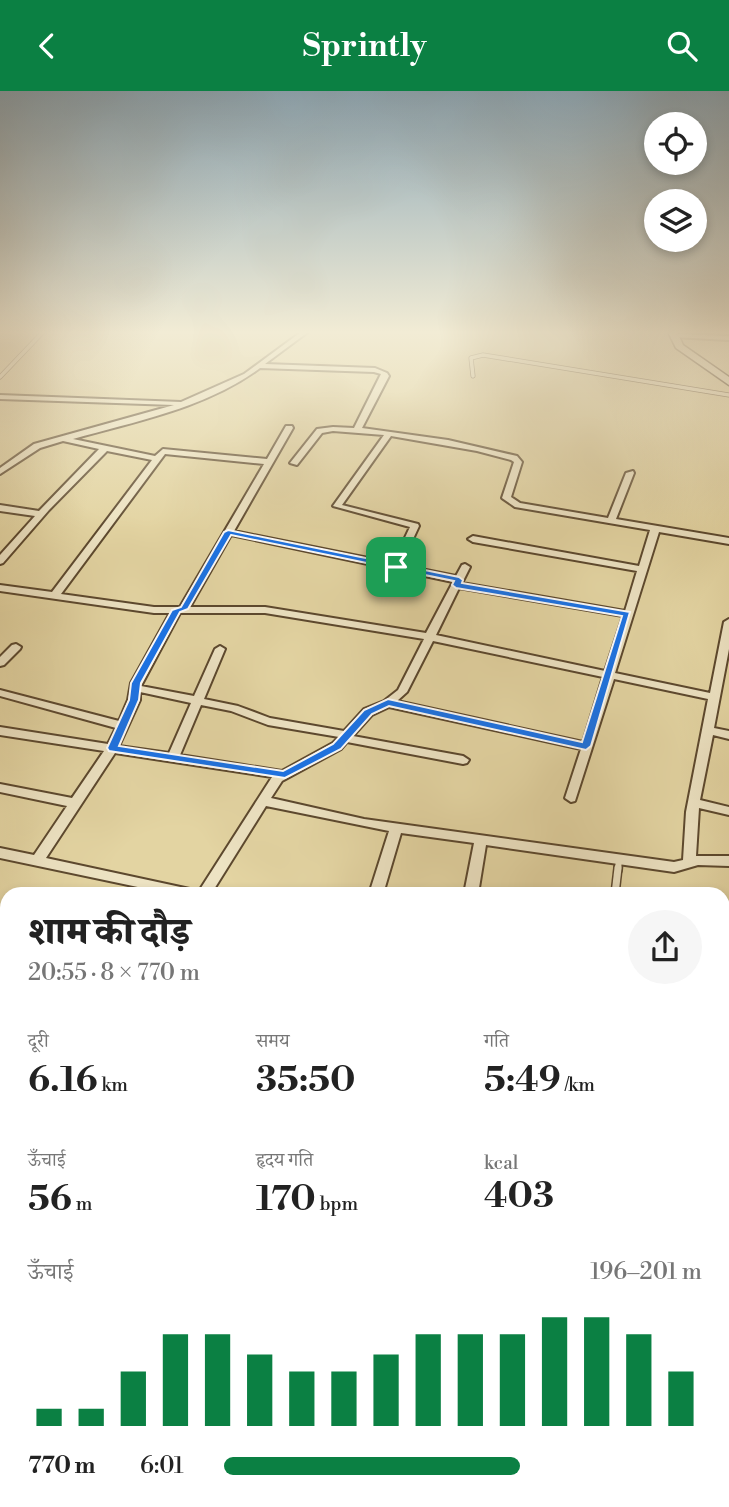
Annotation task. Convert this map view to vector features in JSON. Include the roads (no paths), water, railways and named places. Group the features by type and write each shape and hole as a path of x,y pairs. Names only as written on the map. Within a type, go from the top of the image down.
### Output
{"street":[{"path":"33,398 184,403"},
{"path":"0,472 30,450 196,398"},
{"path":"358,428 374,398"},
{"path":"37,861 112,748 134,700 135,688 289,428"},
{"path":"294,464 320,431 358,428 509,456 518,462 506,498 510,502 729,541"},
{"path":"389,434 337,506 415,526 396,567"},
{"path":"63,439 103,450 156,459"},
{"path":"0,561 103,450"},
{"path":"54,596 163,451 269,462"},
{"path":"611,521 630,473"},
{"path":"0,508 41,514"},
{"path":"571,798 655,529"},
{"path":"228,532 458,582 627,614"},
{"path":"473,539 641,569"},
{"path":"208,887 278,778 337,746 368,712 388,703 402,692 465,567"},
{"path":"0,588 145,609 265,610 430,637 714,697"},
{"path":"689,864 694,803 714,697 724,675 729,622"},
{"path":"0,663 16,647"},
{"path":"173,758 220,649"},
{"path":"135,688 234,708 268,721 463,760"},
{"path":"0,693 123,726"},
{"path":"388,703 586,746"},
{"path":"0,730 285,775"},
{"path":"708,730 729,735"},
{"path":"0,788 76,803"},
{"path":"263,801 320,815 396,828 674,867 698,860 729,861"},
{"path":"694,803 729,811"},
{"path":"378,887 396,828"},
{"path":"472,887 481,840"},
{"path":"0,853 161,887"}],"lane":[{"path":"616,887 619,859"}]}
